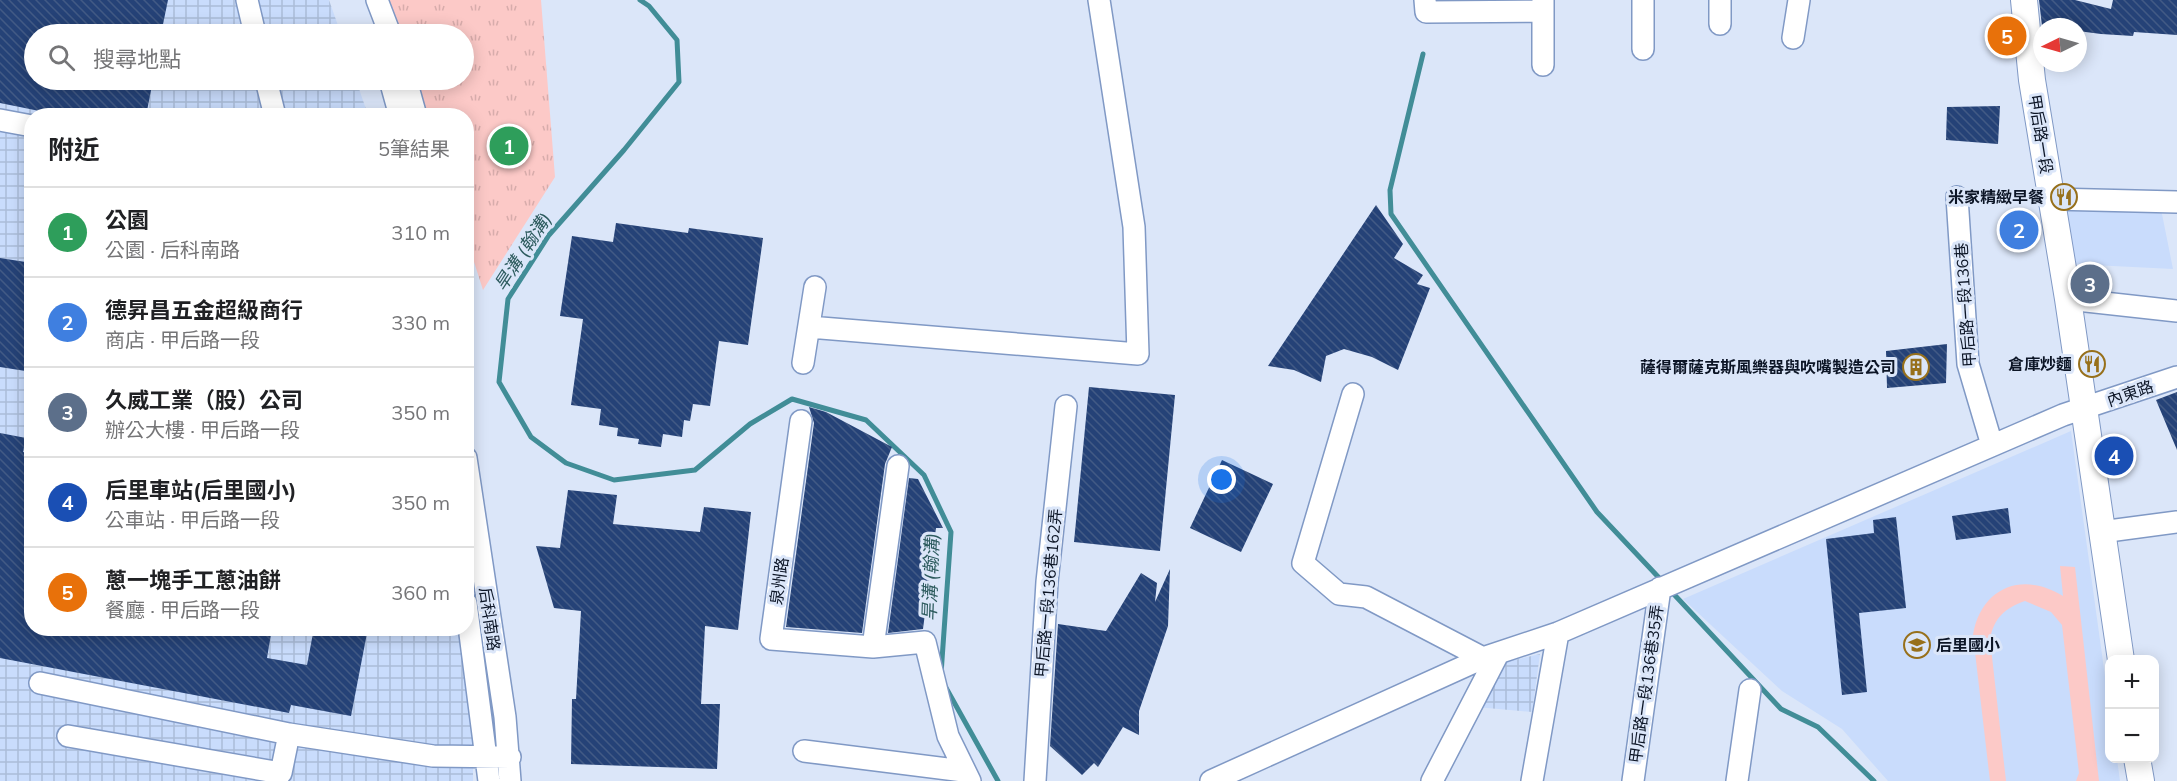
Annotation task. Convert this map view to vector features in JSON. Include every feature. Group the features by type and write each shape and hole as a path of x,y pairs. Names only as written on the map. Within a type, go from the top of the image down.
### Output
{"main road":[{"name":"甲后路一段","path":"2024,0 2032,80 2068,299 2120,655"},
{"path":"2138,763 2140,781"}],"street":[{"path":"247,0 253,24"},
{"path":"364,0 372,24"},
{"path":"377,0 386,24"},
{"path":"809,327 1138,354 1134,227 1099,0"},
{"path":"1425,0 1426,12 1543,5 1543,65"},
{"path":"1643,0 1643,49"},
{"path":"1720,0 1720,24"},
{"path":"1793,39 1799,0"},
{"path":"268,90 273,108"},
{"path":"393,90 398,108"},
{"path":"409,90 414,108"},
{"path":"0,120 24,124"},
{"name":"甲后路一段136巷","path":"1957,197 1968,364 1992,445"},
{"path":"2052,199 2177,202"},
{"path":"804,363 816,287"},
{"path":"2068,299 2177,311"},
{"name":"內東路","path":"1211,781 1490,656 1558,633 2063,415 2177,377"},
{"path":"1353,394 1304,563 1338,594 1366,597 1490,656 1432,781"},
{"name":"甲后路一段136巷162弄","path":"1035,781 1047,582 1066,406"},
{"name":"泉州路","path":"801,421 771,639 873,647 925,642 948,736 966,776"},
{"path":"873,647 898,466"},
{"name":"后科南路","path":"474,512 510,757 510,781"},
{"path":"2101,532 2177,522"},
{"name":"甲后路一段136巷35弄","path":"1633,781 1665,585"},
{"path":"1532,781 1558,633"},
{"name":"后科南路","path":"471,636 488,758 489,781"},
{"path":"40,683 290,734 433,756 510,757"},
{"path":"1737,781 1750,690"},
{"path":"68,736 281,773 290,734"},
{"path":"804,751 966,776"}],"shaded area":[{"path":"0,0 329,0 337,24 24,24 24,90 359,90 366,108 24,108 24,636 464,636 473,693 473,781 0,781"},
{"path":"2064,202 2160,204 2173,269 2073,264"},
{"name":"后里國小","path":"2071,431 2105,676 2105,763 2118,763 2120,781 1888,781 1842,729 1782,691 1683,599"},
{"path":"1540,654 1532,712 1476,707 1501,663"}],"green space":[{"path":"387,0 541,0 555,177 483,290 474,262 474,108 423,108 416,90 474,90 474,24 395,24"},
{"path":"2060,566 2075,567 2099,781 2076,781 2079,773 2062,625 2051,612 2025,601 2002,615 1994,625 1990,639 2006,781 1990,781 1973,635 1978,619 1985,605 1994,595 2006,588 2033,585 2063,596"}],"building":[{"path":"0,0 168,0 163,24 24,24 24,90 151,90 148,108 25,108 0,103"},
{"path":"2039,0 2075,0 2111,9 2113,0 2177,0 2177,35 2134,32 2133,36 2101,34 2087,32 2087,18 2041,18"},
{"path":"2000,106 1998,144 1946,140 1947,107"},
{"path":"1376,205 1403,244 1394,258 1423,275 1417,284 1430,288 1398,370 1372,357 1344,349 1326,356 1321,382 1294,370 1268,366"},
{"path":"616,223 688,233 689,228 763,238 748,345 719,341 710,406 693,404 690,421 684,420 682,437 663,434 661,447 638,444 639,439 617,436 618,428 599,425 601,409 571,405 583,319 560,316 572,236 613,242"},
{"path":"0,258 24,262 24,371 0,367"},
{"name":"薩得爾薩克斯風樂器與吹嘴製造公司","path":"1947,344 1946,383 1887,388 1886,351"},
{"path":"1089,387 1175,395 1160,551 1074,542"},
{"path":"2177,392 2177,450 2156,400"},
{"path":"809,407 826,412 892,447 885,464 862,633 786,627 814,423"},
{"path":"0,433 24,438 24,636 271,636 267,658 307,665 312,636 366,636 351,716 291,705 289,713 0,658"},
{"path":"1222,460 1273,484 1241,552 1190,528"},
{"path":"909,478 918,479 943,528 936,528 923,629 888,633"},
{"path":"568,490 617,495 613,524 700,532 704,507 751,512 738,630 705,626 701,704 720,704 717,769 571,764 572,699 576,699 581,611 554,608 536,546 560,548"},
{"path":"2008,508 2011,533 1956,540 1952,516"},
{"path":"1896,517 1906,608 1859,613 1867,692 1842,695 1826,539 1874,533 1873,520"},
{"path":"1170,569 1168,626 1139,711 1139,735 1123,727 1098,767 1094,763 1082,775 1050,746 1058,624 1106,631 1141,573 1157,583 1155,602"}],"waterway":[{"name":"旱溝 (翰溝)","path":"640,0 649,6 677,40 679,82 624,150 549,235 508,299 499,382 531,437 566,463 614,480 695,470 750,424 792,399 866,420 924,475 951,532 941,674"},
{"path":"1423,54 1390,190 1391,214 1597,512 1663,582"},
{"path":"1669,589 1781,709 1818,727 1874,781"},
{"name":"旱溝 (翰溝)","path":"945,686 998,781"}],"place":[{"name":"蔥一塊手工蔥油餅","path":"2007,36"},
{"name":"公園","path":"509,146"},
{"name":"米家精緻早餐","path":"2064,197"},
{"name":"德昇昌五金超級商行","path":"2019,230"},
{"name":"久威工業（股）公司","path":"2090,284"},
{"name":"倉庫炒麵","path":"2092,364"},
{"name":"薩得爾薩克斯風樂器與吹嘴製造公司","path":"1916,367"},
{"name":"后里車站(后里國小)","path":"2114,456"},
{"name":"后里國小","path":"1917,645"}]}
